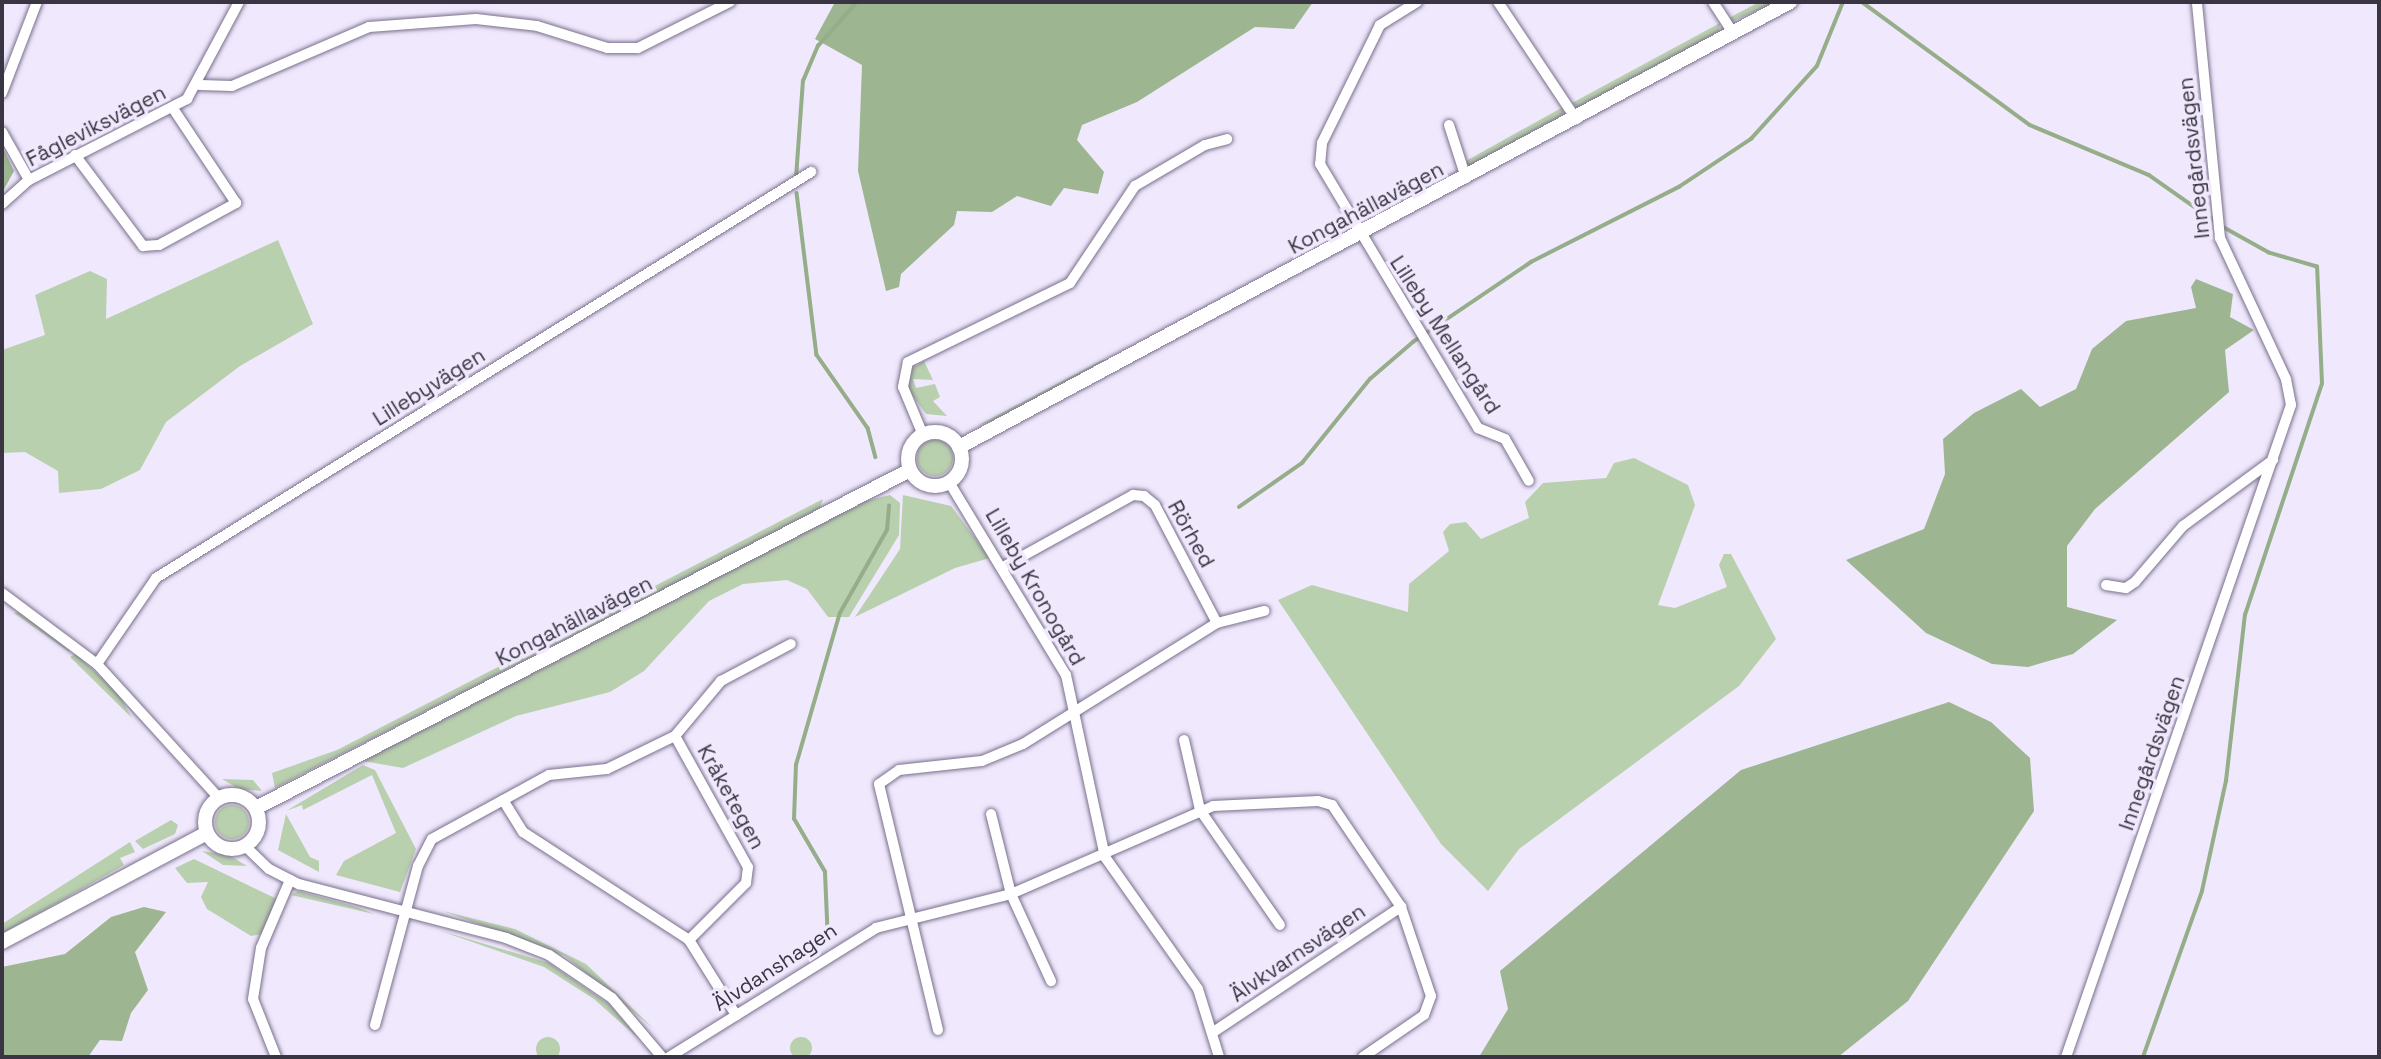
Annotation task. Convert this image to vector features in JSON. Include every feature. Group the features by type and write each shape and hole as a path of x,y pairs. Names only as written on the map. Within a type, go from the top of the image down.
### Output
{"street":[{"path":"2,93 37,2"},
{"name":"Fågleviksvägen","path":"2,204 29,180 75,155 174,110 200,85 239,2"},
{"path":"200,85 232,86 369,27 476,19 537,26 607,48 638,48 730,2"},
{"name":"Lilleby Mellangård","path":"1417,2 1380,25 1322,144 1320,164 1429,354 1478,428 1505,439 1529,481"},
{"path":"1499,2 1576,118"},
{"path":"1713,2 1733,33"},
{"name":"Kongahällavägen","path":"959,447 1359,236 1790,2"},
{"name":"Innegårdsvägen","path":"2066,1057 2273,460 2290,394 2218,230 2197,2"},
{"path":"75,155 143,246 159,245 236,203 174,110"},
{"path":"1449,125 1466,178"},
{"path":"2,132 29,180"},
{"path":"923,435 903,387 908,362 1070,283 1135,186 1227,139"},
{"name":"Lillebyvägen","path":"97,664 156,578 811,172"},
{"path":"944,433 959,447 961,467 949,482 927,485 910,470 909,450 923,435 944,433"},
{"path":"2106,585 2126,588 2135,582 2183,526 2273,460"},
{"name":"Kongahällavägen","path":"256,808 910,470"},
{"name":"Lilleby Kronogård","path":"949,482 1003,567 1066,675 1074,708 1083,776 1105,858 1199,990 1216,1031 1219,1057"},
{"name":"Rörhed","path":"1003,567 1133,495 1144,496 1155,505 1217,623"},
{"path":"2,593 97,664 219,798"},
{"path":"938,1030 907,921 879,784 900,770 984,761 1023,744 1074,708 1217,623 1264,611"},
{"name":"Kråketegen","path":"375,1025 406,912 432,839 549,775 607,769 675,736 722,681 791,644"},
{"name":"Kråketegen","path":"675,736 748,867 746,883 689,940"},
{"path":"1184,740 1200,810 1280,925"},
{"path":"207,833 206,813 219,798 239,796 256,808 258,829 246,846"},
{"path":"503,800 523,832 689,940 736,1015"},
{"name":"Älvdanshagen","path":"668,1057 839,947 907,921 1011,894 1105,858 1200,810 1326,802 1401,907"},
{"path":"991,814 1011,894 1051,981"},
{"path":"207,833 227,848 246,846 290,880 506,938 569,966 612,998 662,1057"},
{"path":"2,942 207,833"},
{"path":"270,1055 253,999 261,948 290,880"},
{"path":"1363,1057 1431,1004 1401,907"},
{"name":"Älvkvarnsvägen","path":"1216,1031 1401,907"}],"green space":[{"path":"835,2 1313,2 1294,29 1255,27 1137,102 1082,125 1077,140 1104,172 1098,194 1064,188 1051,206 1017,196 992,212 957,211 954,225 901,274 899,287 886,291 858,171 862,65 815,39"},
{"path":"1759,2 1776,2 1731,22 1729,18"},
{"path":"1720,23 1719,33 1578,109 1572,103"},
{"path":"1563,107 1563,116 1466,168 1464,162"},
{"path":"2,146 14,171 2,193"},
{"path":"278,240 313,324 240,366 166,422 140,470 101,489 59,493 58,471 25,452 2,453 2,350 45,335 35,295 90,271 107,279 106,319"},
{"path":"2196,279 2233,294 2230,317 2254,330 2225,350 2229,392 2095,509 2067,546 2067,607 2117,620 2073,654 2028,667 1992,664 1926,633 1846,560 1924,529 1945,474 1943,439 1974,413 2021,389 2040,407 2076,389 2092,349 2126,321 2196,308 2191,287"},
{"path":"1118,358 1003,417 977,426 1102,360"},
{"path":"924,361 933,380 913,379 916,388 935,384 940,397 933,401 947,416 926,414 908,389 909,370"},
{"path":"935,440 947,446 953,458 947,470 935,476 923,470 917,458 923,446"},
{"path":"1634,458 1688,485 1695,505 1658,605 1675,608 1727,587 1719,565 1724,554 1731,554 1776,639 1739,686 1519,849 1488,891 1441,844 1278,600 1312,585 1408,612 1409,584 1449,551 1443,532 1450,524 1466,522 1481,539 1529,518 1525,502 1543,483 1606,478 1614,463"},
{"path":"890,495 900,503 899,535 849,617 828,617 807,589 787,580 743,584 709,601 644,671 610,692 516,716 403,768 363,761 865,501"},
{"path":"903,495 951,506 990,558 955,568 855,617 900,549"},
{"path":"823,499 820,508 749,546 275,788 272,773 337,750"},
{"path":"19,612 70,650 69,652 14,613"},
{"path":"76,654 118,693 132,718 70,657"},
{"path":"1949,702 1991,722 2030,758 2034,811 1908,1001 1838,1057 1479,1057 1508,1009 1500,971 1741,770"},
{"path":"363,765 375,770 416,849 400,892 336,875 344,861 396,833 372,775 303,810 302,805 286,811"},
{"path":"222,779 253,780 262,791 239,789"},
{"path":"232,805 244,810 249,822 244,834 232,839 220,834 215,822 220,810"},
{"path":"286,814 310,857 319,861 319,872 278,850"},
{"path":"171,820 178,825 175,834 143,849 135,841"},
{"path":"130,842 135,852 120,858 124,865 2,934 2,924"},
{"path":"202,851 229,855 247,866 223,865"},
{"path":"194,859 277,899 262,934 251,936 207,909 201,897 208,882 187,883 175,868"},
{"path":"298,891 357,907 374,914 291,895"},
{"path":"144,907 166,912 135,952 148,990 131,1013 122,1041 100,1040 88,1057 2,1057 2,967 65,954 111,917"},
{"path":"443,911 515,929 586,964 654,1029 565,956"},
{"path":"438,930 549,963 610,1005 639,1039 594,999 544,967"},
{"path":"548,1037 557,1040 560,1049 557,1058 548,1061 539,1058 536,1049 539,1040"},
{"path":"801,1037 809,1040 812,1048 809,1056 801,1059 793,1056 790,1048 793,1040"}],"waterway":[{"path":"796,178 803,81 818,46 857,2"},
{"path":"1239,507 1302,463 1370,379 1413,342 1531,262 1679,187 1751,139 1817,66 1843,2"},
{"path":"1862,2 2030,125 2149,175 2216,222"},
{"path":"797,193 817,355 868,428 876,457"},
{"path":"2143,1057 2202,891 2226,781 2245,615 2322,384 2317,267 2269,253 2222,227"},
{"path":"828,942 825,872 794,819 796,765 840,613 887,530 889,506"}]}
